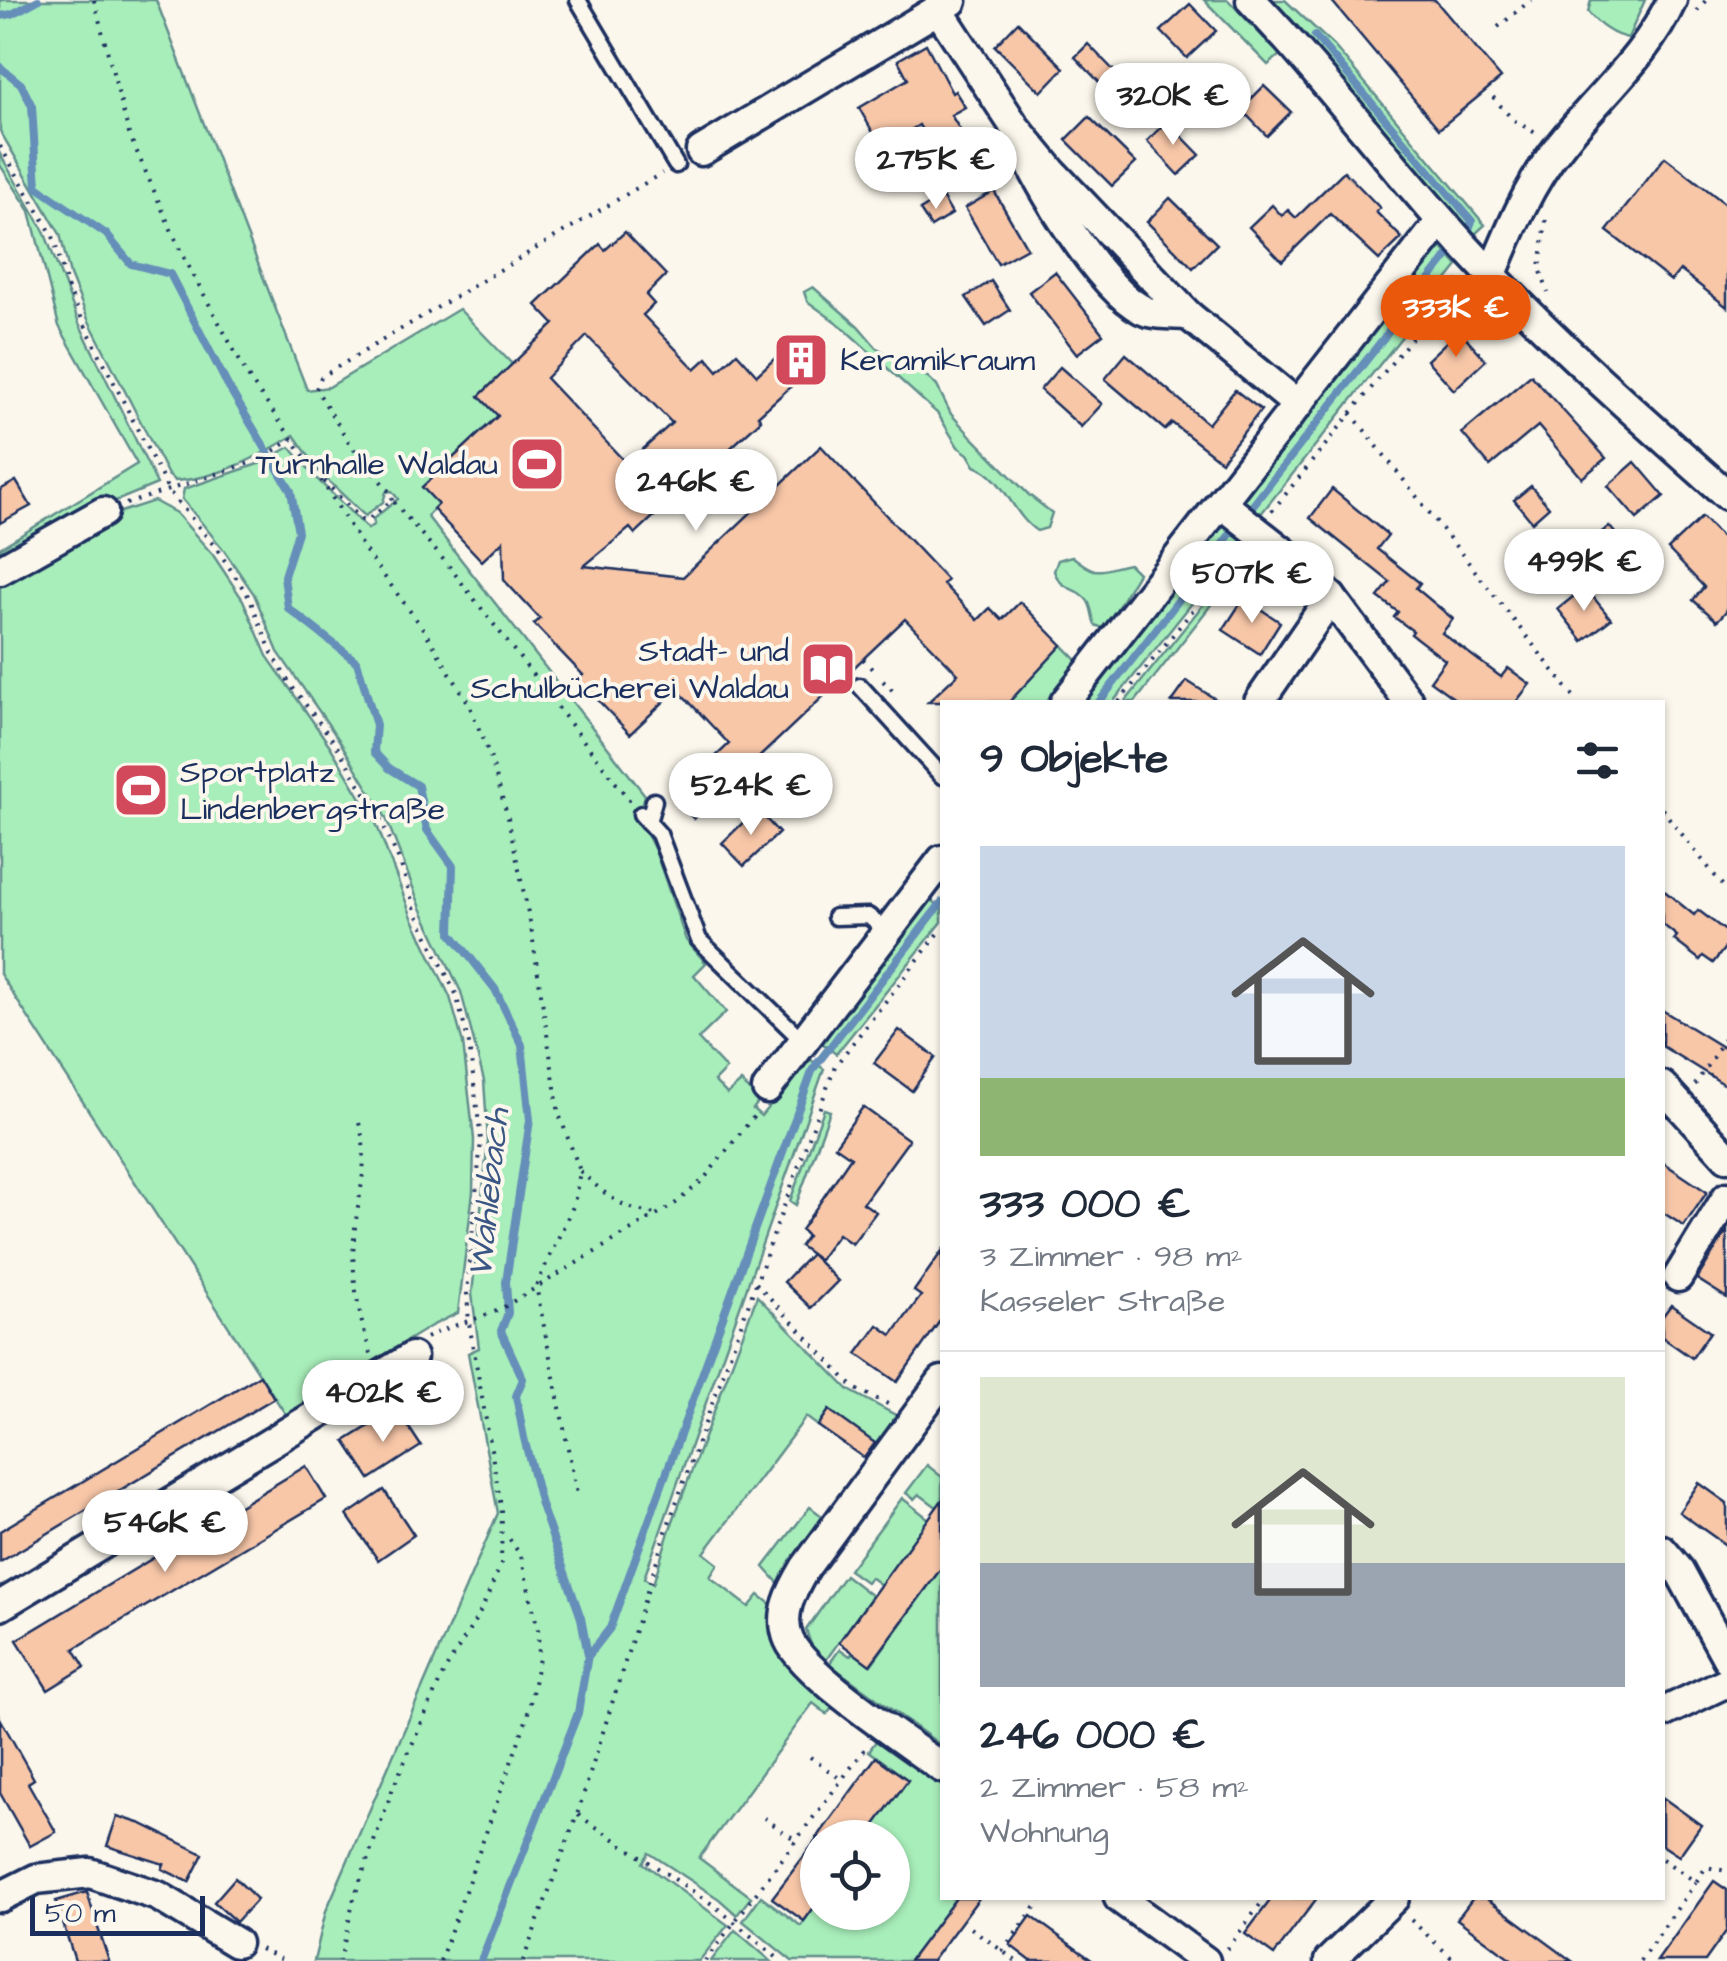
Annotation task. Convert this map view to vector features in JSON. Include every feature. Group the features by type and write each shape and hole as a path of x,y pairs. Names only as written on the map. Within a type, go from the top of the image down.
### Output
{"street":[{"path":"1251,0 1306,56 1467,248 1597,379 1727,495"},
{"path":"1067,700 1240,518 1298,405 1534,181 1634,60 1672,0"},
{"path":"688,158 946,5 1016,127 1052,172 1188,316 1298,405"},
{"path":"0,570 103,512"},
{"path":"1240,518 1291,558 1331,597 1408,700"},
{"path":"1260,700 1331,597"},
{"path":"767,1089 940,863"},
{"path":"1672,1096 1727,1158"},
{"path":"1678,1277 1727,1197"},
{"path":"0,1606 412,1358"},
{"path":"940,1384 805,1568 788,1598 785,1617 789,1640 804,1660 940,1767"},
{"path":"1665,1554 1679,1570 1727,1658"},
{"path":"1665,1712 1727,1682"},
{"path":"0,1897 36,1879 90,1872 158,1896 236,1943"},
{"path":"1122,1900 1205,1961"},
{"path":"1329,1961 1391,1900"}],"lane":[{"path":"578,0 688,158"},
{"path":"860,686 940,774"},
{"path":"654,801 645,818 659,834 699,940 804,1041"},
{"path":"834,917 868,916 888,931"}],"path":[{"path":"94,0 128,134 146,178 250,380 424,630 469,704 508,818 531,927 558,1114 580,1171 631,1210 657,1214"},
{"path":"1498,28 1530,0"},
{"path":"1493,97 1512,120 1559,147"},
{"path":"0,146 53,236 68,288 168,490 217,549 250,597 281,668 335,743 381,820 401,864 415,910 456,994 469,1044 481,1140 467,1293 504,1531 501,1564 482,1609 444,1672 392,1788 354,1898 340,1961"},
{"path":"645,818 448,565 392,500 393,496 352,447 316,389 321,376 688,158"},
{"path":"1547,207 1540,268 1550,300"},
{"path":"1120,700 1240,518 1351,413 1467,248"},
{"path":"1351,413 1576,700"},
{"path":"103,512 259,460 293,440"},
{"path":"320,478 362,520 368,520 392,500"},
{"path":"1665,814 1727,892"},
{"path":"523,1961 578,1815 652,1573 833,1064 940,931"},
{"path":"1672,1096 1727,1034"},
{"path":"412,1358 424,1339 455,1322 470,1323 499,1310 657,1214 703,1180 765,1102 767,1089"},
{"path":"360,1123 366,1146 354,1242 361,1324 379,1377"},
{"path":"576,1494 536,1286 574,1204 580,1171"},
{"path":"756,1284 854,1388 917,1418"},
{"path":"440,1961 528,1718 537,1670 538,1630 526,1572 522,1556 504,1531"},
{"path":"705,1961 883,1724"},
{"path":"810,1756 842,1780"},
{"path":"578,1815 664,1870 736,1922 781,1961"},
{"path":"764,1818 797,1842"},
{"path":"1665,1861 1696,1882"},
{"path":"1640,1961 1706,1868 1727,1871"},
{"path":"1002,1950 1040,1900"},
{"path":"1218,1961 1264,1900"},
{"path":"1393,1900 1455,1961"},
{"path":"972,1928 1016,1961"}],"green space":[{"path":"0,0 156,0 307,390 329,387 459,309 513,365 498,416 439,471 455,488 427,516 645,795 639,819 655,850 686,940 706,963 694,975 726,1012 698,1039 726,1069 714,1081 727,1094 741,1082 760,1100 753,1109 761,1116 808,1058 824,1069 644,1578 653,1584 757,1296 849,1390 901,1418 880,1447 829,1411 818,1426 806,1417 704,1553 718,1564 710,1577 749,1607 759,1595 773,1606 792,1667 833,1707 827,1714 813,1703 699,1858 751,1897 737,1915 649,1853 643,1863 728,1925 699,1961 314,1961 326,1911 498,1513 468,1353 479,1348 472,1294 488,1141 484,1081 461,992 421,908 386,818 339,740 278,652 254,594 182,499 184,489 261,463 290,447 368,529 374,524 373,519 398,499 392,491 386,492 383,502 365,516 322,475 294,435 222,471 175,481 168,475 88,319 70,275 60,234 0,131"},
{"path":"1204,0 1228,0 1280,55 1268,65"},
{"path":"1266,0 1285,0 1334,46 1485,225 1474,235 1459,227"},
{"path":"1591,0 1645,0 1628,38 1611,32 1588,12"},
{"path":"0,154 44,231 79,323 157,484 99,508 93,500 0,553 0,548 137,464 59,326 30,211 0,165"},
{"path":"1440,246 1458,266 1260,515 1241,499"},
{"path":"813,287 877,348 937,386 951,414 1029,495 1052,513 1047,528 1037,531 1029,524 994,478 975,466 958,447 938,414 840,325 807,301 804,292"},
{"path":"154,501 176,513 213,555 243,600 267,656 330,746 376,823 411,915 450,997 463,1043 474,1139 473,1192 458,1313 286,1415 0,974 0,579 105,517"},
{"path":"1223,524 1240,537 1240,543 1115,700 1084,700"},
{"path":"1251,545 1258,545 1137,700 1127,700"},
{"path":"1072,556 1094,570 1129,564 1138,573 1105,629 1095,625 1087,600 1061,583 1054,571 1058,560"},
{"path":"1062,645 1078,661 1048,700 1011,700"},
{"path":"929,898 940,906 940,924 836,1054 818,1040"},
{"path":"824,1109 830,1111 796,1205 790,1201"},
{"path":"927,1465 940,1475 938,1508 919,1494 914,1499 906,1493"},
{"path":"902,1498 929,1519 881,1585 870,1577 866,1582 849,1570"},
{"path":"810,1507 826,1519 781,1586 764,1567"},
{"path":"940,1570 940,1745 829,1664 840,1649 850,1656 853,1652 871,1665"},
{"path":"845,1575 872,1596 826,1660 813,1650 806,1630"},
{"path":"878,1738 940,1784 940,1900 955,1900 909,1961 792,1961 743,1921 761,1896 800,1925 800,1930 910,1930 910,1820 878,1820 908,1780 869,1751"},
{"path":"735,1930 771,1961 711,1961"}],"building":[{"path":"1331,0 1435,0 1501,78 1439,129"},
{"path":"1190,4 1216,31 1187,58 1161,31"},
{"path":"1018,22 1064,68 1041,92 995,46"},
{"path":"926,44 952,93 955,91 965,107 951,115 975,155 946,172 919,125 882,148 859,108 908,79 898,60"},
{"path":"1088,44 1118,75 1105,88 1075,57"},
{"path":"1264,86 1291,112 1267,136 1241,109"},
{"path":"1089,117 1136,163 1112,186 1066,140"},
{"path":"1167,121 1200,155 1179,175 1147,141"},
{"path":"1665,157 1727,205 1727,307 1680,270 1671,281 1607,231"},
{"path":"1344,171 1380,208 1376,212 1402,238 1379,260 1330,214 1282,261 1249,227 1272,205 1282,216 1288,210 1296,218"},
{"path":"994,191 1027,248 998,264 965,208"},
{"path":"942,197 952,214 931,227 920,210"},
{"path":"1170,198 1217,244 1193,268 1147,222"},
{"path":"625,232 666,275 646,295 654,304 643,315 695,369 707,358 718,371 737,353 757,375 798,337 823,364 803,383 799,379 758,416 761,420 696,480 676,459 647,485 666,505 635,534 630,528 584,566 683,577 821,446 947,580 943,584 978,620 990,608 1002,620 1020,602 1062,645 1011,700 928,702 958,674 905,619 694,819 673,797 729,744 677,689 630,734 578,679 583,675 534,624 540,619 504,580 503,541 482,561 433,509 438,504 422,487 498,416 479,396 554,324 536,305 600,244 605,250","holes":["587,336 672,423 627,464 546,378"]},
{"path":"1055,272 1103,334 1077,354 1029,292"},
{"path":"991,281 1010,310 986,326 966,297"},
{"path":"1468,299 1484,315 1468,331 1452,315"},
{"path":"1459,330 1486,360 1454,390 1427,360"},
{"path":"1126,354 1208,424 1235,390 1261,410 1221,461 1172,423 1165,430 1105,379"},
{"path":"1060,367 1102,404 1081,427 1040,390"},
{"path":"1531,375 1606,458 1582,478 1538,426 1490,466 1462,433"},
{"path":"1635,462 1664,496 1637,519 1608,486"},
{"path":"16,481 31,506 0,523 0,490"},
{"path":"1531,486 1549,507 1532,522 1514,500"},
{"path":"1332,489 1388,535 1377,549 1420,583 1416,588 1453,619 1442,633 1501,677 1508,668 1530,684 1518,700 1456,700 1430,681 1445,660 1411,634 1413,631 1394,617 1398,612 1378,597 1390,582 1310,518"},
{"path":"1702,517 1727,543 1727,610 1717,621 1693,600 1704,587 1668,549"},
{"path":"1609,526 1624,543 1578,582 1563,565"},
{"path":"1585,587 1611,619 1583,641 1558,609"},
{"path":"1244,598 1280,622 1260,654 1223,630"},
{"path":"1187,681 1217,700 1173,700"},
{"path":"757,809 779,833 744,866 722,843"},
{"path":"1665,891 1694,915 1698,910 1727,932 1727,945 1713,963 1703,956 1700,960 1674,940 1677,936 1665,926"},
{"path":"1665,1012 1727,1050 1727,1086 1665,1048"},
{"path":"899,1030 936,1057 912,1091 874,1063"},
{"path":"863,1107 909,1140 863,1203 876,1212 852,1244 838,1234 819,1260 800,1246 807,1236 801,1230 851,1157 835,1146"},
{"path":"1665,1164 1707,1192 1684,1226 1665,1214"},
{"path":"1727,1230 1727,1298 1697,1279"},
{"path":"811,1254 838,1281 811,1308 784,1282"},
{"path":"940,1254 940,1321 897,1382 857,1354 878,1325 892,1335 921,1296 914,1291"},
{"path":"1671,1305 1710,1332 1692,1358 1665,1339 1665,1313"},
{"path":"260,1375 274,1398 0,1562 0,1531"},
{"path":"829,1410 875,1443 864,1458 818,1426"},
{"path":"400,1414 421,1446 370,1479 345,1441 382,1418 385,1423"},
{"path":"306,1466 326,1499 74,1649 85,1667 48,1690 17,1640"},
{"path":"1699,1483 1727,1503 1727,1546 1679,1512"},
{"path":"384,1490 414,1535 378,1560 347,1515"},
{"path":"940,1503 940,1570 870,1665 839,1642"},
{"path":"0,1718 34,1779 28,1783 56,1832 30,1846 0,1793"},
{"path":"876,1757 908,1780 878,1820 830,1820"},
{"path":"1665,1799 1701,1825 1679,1856 1665,1847"},
{"path":"117,1816 203,1854 189,1882 162,1869 164,1864 107,1846"},
{"path":"800,1861 800,1918 772,1898"},
{"path":"235,1878 257,1899 236,1922 214,1902"},
{"path":"1714,1881 1727,1890 1727,1930 1705,1961 1657,1961"},
{"path":"87,1892 109,1961 75,1961 56,1901"},
{"path":"955,1900 978,1900 932,1961 909,1961"},
{"path":"1270,1900 1315,1900 1274,1955 1245,1934"},
{"path":"1471,1900 1489,1900 1572,1961 1514,1961 1457,1919"},
{"path":"1031,1916 1093,1961 1031,1961 1010,1945"}],"waterway":[{"name":"Wahlebach","path":"0,16 38,0"},
{"path":"1101,700 1472,221 1315,36"},
{"name":"Wahlebach","path":"0,67 21,84 32,106 37,187 106,234 131,264 170,274 228,386 291,491 298,532 284,576 288,608 357,662 376,725 374,752 389,768 418,786 427,830 453,866 451,933 495,989 522,1045 530,1120 506,1282 508,1313 501,1331 523,1379 516,1396 524,1438 541,1505 581,1618 588,1655 578,1713 481,1961"},
{"path":"589,1655 610,1628 813,1069 940,905"}],"place":[{"name":"Keramikraum","path":"801,360"},
{"name":"Turnhalle Waldau","path":"537,464"},
{"name":"Stadt- und Schulbücherei Waldau","path":"828,669"},
{"name":"Sportplatz Lindenbergstraße","path":"141,790"}]}
